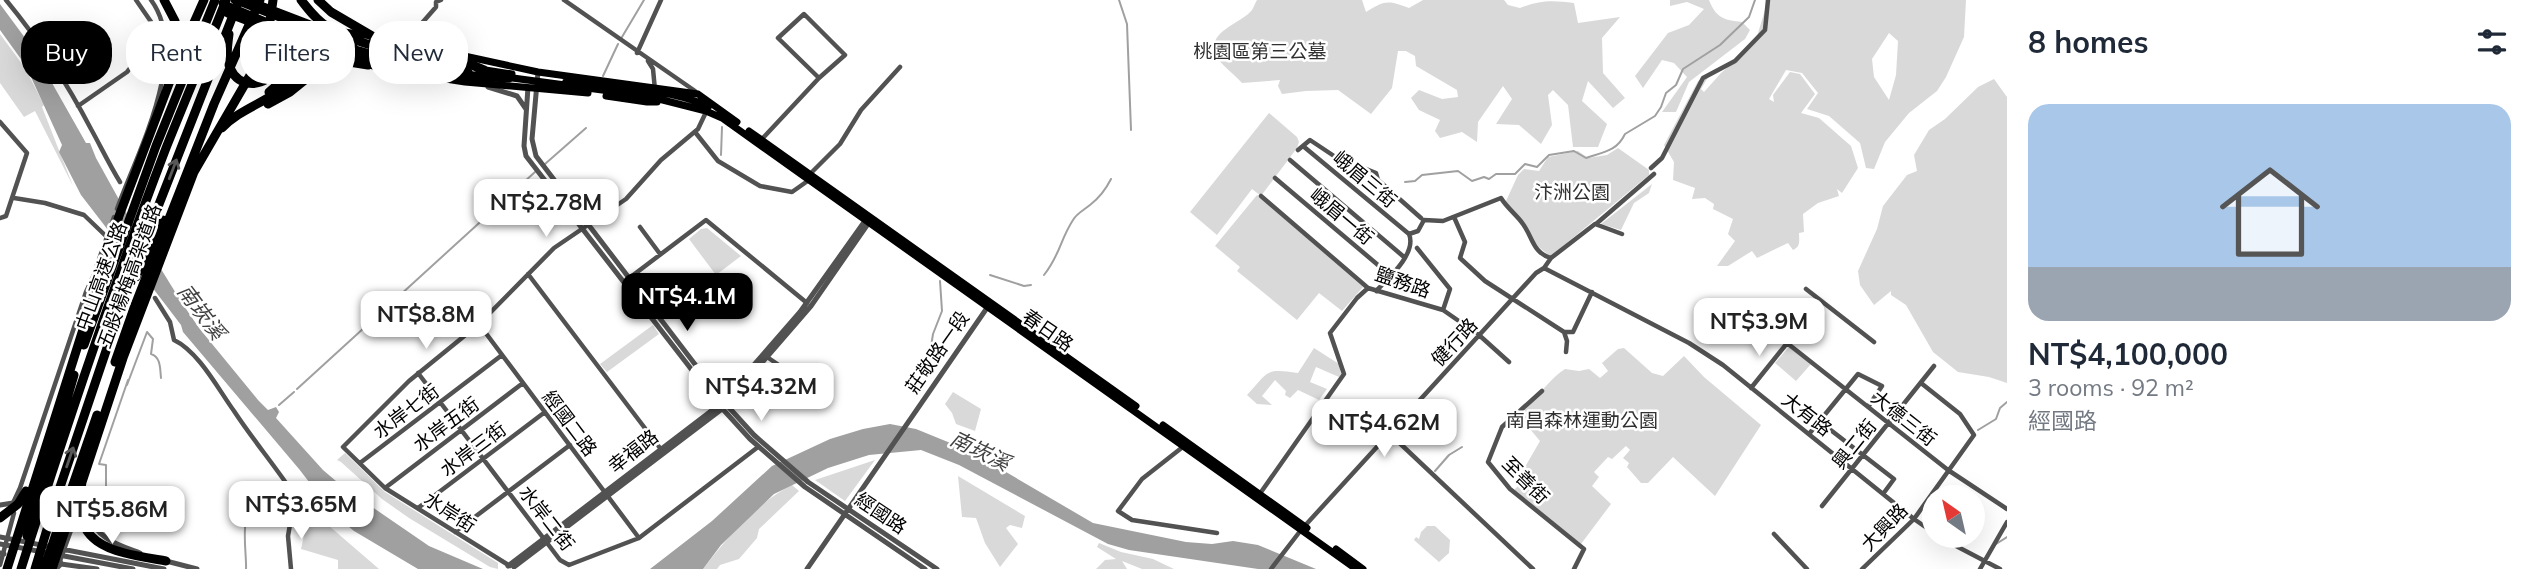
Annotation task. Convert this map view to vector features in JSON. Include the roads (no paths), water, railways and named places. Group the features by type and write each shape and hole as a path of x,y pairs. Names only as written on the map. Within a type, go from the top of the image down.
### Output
{"highway":[{"path":"164,0 175,21 182,52 172,105"},
{"path":"203,0 272,34 280,45 282,58 276,74 269,79 260,83 244,82 232,71 227,59 228,8"},
{"name":"五股楊梅高架道路","path":"3,568 119,216 203,0"},
{"path":"21,569 29,522 117,246 216,0"},
{"name":"中山高速公路","path":"21,569 75,401 139,220 228,8 239,0"},
{"path":"245,0 290,21"},
{"name":"五股楊梅高架道路","path":"44,569 138,297 214,104 260,0"},
{"path":"57,567 82,482 137,319 194,172 260,57 269,28 273,0"},
{"path":"301,0 326,26 347,37 484,70"},
{"path":"318,0 340,18 369,34"},
{"name":"中山高速公路","path":"35,569 58,493 228,8"},
{"path":"195,158 228,122 284,88 308,64 322,57 344,54 465,77 509,78"},
{"path":"228,122 280,98 326,63 343,61 368,65"},
{"path":"136,271 179,185 223,118 264,95 276,84"},
{"path":"3,568 80,327 107,259 117,246"},
{"path":"82,482 78,500 79,517 89,535 106,547 121,553 165,565"},
{"path":"0,518 18,504 26,491"}],"main road":[{"path":"203,0 268,21"},
{"path":"216,0 256,21"},
{"path":"355,43 418,59 484,70 650,91 661,101"},
{"path":"355,47 417,64 509,78 650,91"},
{"path":"468,57 695,100 722,112 761,141"},
{"path":"355,60 368,65"},
{"path":"468,82 646,102 695,100 761,141"},
{"name":"春日路","path":"761,141 1258,496 1301,531"},
{"path":"1301,531 1360,568"}],"street":[{"path":"6,0 28,26 65,82 120,181"},
{"path":"78,106 127,72 156,35 156,29 136,0"},
{"path":"0,505 13,503 20,488 86,292 165,74 165,30 150,0"},
{"path":"564,0 648,61 695,100"},
{"path":"637,53 661,0"},
{"name":"健行路","path":"1271,569 1301,531 1536,273 1595,224 1652,171 1662,158 1703,78 1735,61 1765,30 1768,0"},
{"path":"424,21 436,7 436,1"},
{"path":"761,141 845,55 804,14 778,38 820,78"},
{"path":"648,61 653,69 650,91"},
{"path":"695,132 718,161 760,186 792,192 811,176 840,144 861,110 900,67"},
{"path":"538,72 532,145 536,156 722,405 758,447 778,460"},
{"path":"468,83 517,96 527,111"},
{"path":"528,87 524,146 526,156 586,226"},
{"path":"418,373 479,324 554,248 626,199 661,160 695,132 709,107"},
{"path":"0,122 27,153 14,198 2,218"},
{"path":"1298,150 1310,140 1334,156 1376,173 1378,180 1421,218"},
{"name":"峨眉三街","path":"1303,145 1409,233"},
{"path":"1290,160 1404,258"},
{"name":"峨眉一街","path":"1275,178 1391,276"},
{"name":"鹽務路","path":"1261,196 1368,288 1443,310 1479,335 1509,362"},
{"path":"14,198 44,203 84,215 106,235 108,238 102,257 86,292"},
{"path":"1376,291 1391,276 1410,248 1409,233 1418,231 1424,220 1440,222 1501,198 1524,225 1536,248 1551,258"},
{"path":"1454,217 1465,242 1460,258 1485,281 1564,331 1573,332 1592,292"},
{"name":"幸福路","path":"511,567 722,405 809,304 869,218"},
{"path":"627,279 706,220 809,304"},
{"path":"1595,224 1622,234"},
{"path":"640,227 660,254"},
{"path":"1418,248 1450,289 1443,310"},
{"name":"大有路","path":"1544,268 1712,357 1922,525"},
{"path":"528,274 662,451"},
{"path":"1258,496 1345,374 1330,333 1368,288"},
{"path":"1806,289 1874,342"},
{"path":"155,298 170,322 174,340 186,348 220,388 233,411 295,496 288,536 291,569"},
{"path":"1751,388 1821,301"},
{"name":"莊敬路一段","path":"845,511 990,305"},
{"name":"經國二路","path":"479,324 639,538"},
{"path":"1564,331 1566,352"},
{"name":"大德三街","path":"1787,343 1948,470 2007,509"},
{"name":"水岸七街","path":"360,463 502,355"},
{"path":"765,356 814,390"},
{"name":"興二街","path":"1822,506 1934,366"},
{"name":"水岸二街","path":"418,373 560,561 569,565 639,538 758,447"},
{"name":"水岸街","path":"418,373 343,447 385,488 511,567"},
{"path":"1809,434 1858,374 1882,386 1868,407"},
{"name":"水岸五街","path":"385,488 523,383"},
{"name":"大興路","path":"1862,569 1913,519 1974,435 1960,414 1921,383"},
{"name":"至善街","path":"1542,391 1502,427 1488,462 1510,489 1584,549 1573,569"},
{"path":"722,405 778,460"},
{"name":"水岸三街","path":"418,508 545,412"},
{"path":"1819,421 1894,479 1883,494"},
{"path":"1390,434 1533,569"},
{"path":"1185,444 1142,479 1118,511 1132,520 1217,533"},
{"path":"455,533 570,445"},
{"name":"經國路","path":"778,460 925,569"},
{"path":"807,569 845,511"},
{"name":"經國路","path":"845,511 937,569"},
{"path":"3,568 2,554 14,513"},
{"path":"97,569 57,567 72,527 82,514 89,513 92,525 112,543 165,565"},
{"path":"1980,569 2007,522"},
{"path":"1774,534 1807,569"},
{"path":"0,537 197,569"},
{"path":"0,544 133,569"},
{"name":"大有路","path":"1961,548 2000,569"}],"waterway":[{"path":"622,37 644,0"},
{"path":"1119,0 1127,24 1131,130"},
{"path":"1405,182 1415,181 1422,175 1458,171 1472,181 1484,177 1489,179 1496,174 1515,174 1525,164 1537,167 1549,155 1574,151 1586,158 1609,150 1618,144 1625,134 1655,116 1666,93 1676,85 1683,69 1720,45 1749,17 1755,0"},
{"path":"603,76 618,44"},
{"path":"721,155 722,127"},
{"path":"545,164 586,128"},
{"path":"297,389 535,172"},
{"path":"1044,275 1075,218 1105,190 1111,179"},
{"path":"990,275 1024,286 1031,285"},
{"path":"925,384 933,334 942,311 940,281"},
{"path":"127,385 147,332 153,339 151,354 158,361 161,378"},
{"path":"92,510 108,511 108,516 143,516 145,494 141,493 142,490 106,489 106,465 99,464 128,380"},
{"path":"279,405 294,392"},
{"path":"1978,430 1996,419 2000,408 2007,402"},
{"path":"1435,471 1449,455 1462,447"},
{"path":"295,511 302,512 318,491"},
{"path":"246,569 245,527 249,513 254,509 290,511"},
{"path":"1996,544 2007,537"}],"park label":[{"name":"桃園區第三公墓","path":"1260,51"},
{"name":"汴洲公園","path":"1572,192"},
{"name":"南昌森林運動公園","path":"1582,420"}],"water label":[{"name":"南崁溪","path":"201,312"},
{"name":"南崁溪","path":"980,451"}]}
